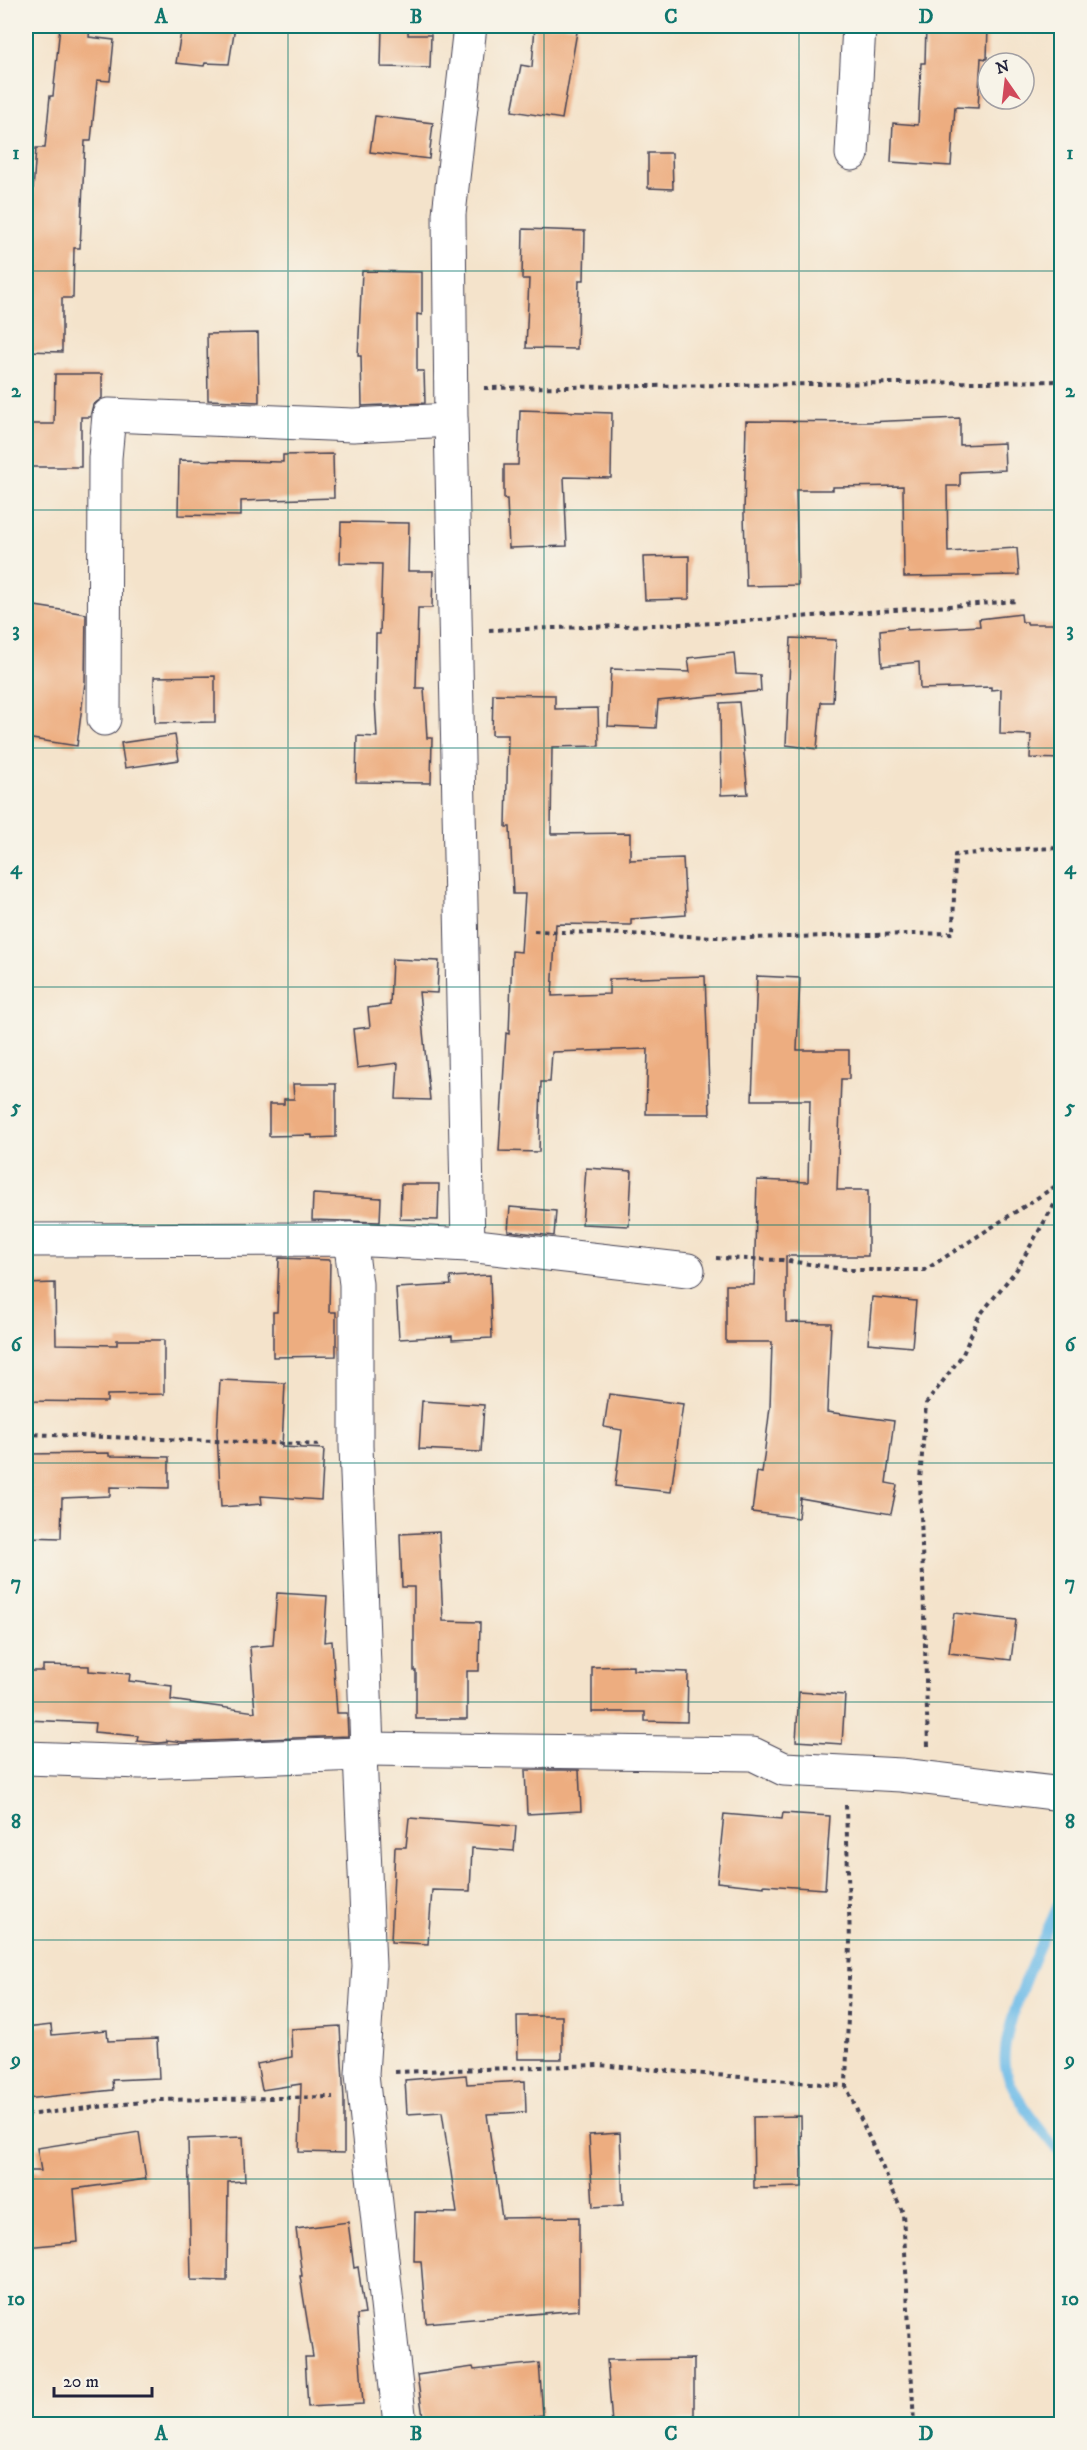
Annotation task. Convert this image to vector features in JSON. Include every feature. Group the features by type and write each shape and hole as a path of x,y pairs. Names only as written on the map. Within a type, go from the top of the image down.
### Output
{"street":[{"path":"468,1245 451,404 450,214 471,26"},
{"path":"852,154 860,26"},
{"path":"104,719 105,458 110,416 353,425 451,404"},
{"path":"350,1239 356,1284 356,1446 369,1966 363,2085 400,2424"},
{"path":"26,1240 350,1239 468,1245 688,1270"},
{"path":"26,1758 141,1762 363,1752 753,1754 784,1769 901,1774 1054,1793"}],"path":[{"path":"451,404 1062,381"},
{"path":"455,631 718,623 1017,602"},
{"path":"534,931 748,938 953,933 955,855 1062,848"},
{"path":"688,1270 717,1258 782,1260 850,1270 925,1270 1062,1182"},
{"path":"901,1774 928,1754 920,1480 926,1404 963,1354 979,1316 1017,1269 1062,1191"},
{"path":"26,1434 356,1446"},
{"path":"848,1795 846,1805 850,1942 846,2086 903,2213 914,2424"},
{"path":"26,2115 159,2100 599,2065 846,2086"}],"building":[{"path":"60,26 90,26 89,37 114,40 110,81 97,80 91,141 85,141 80,248 74,248 73,298 62,298 62,352 26,351 28,205 32,205 36,148 45,148"},
{"path":"182,26 235,26 229,64 205,63 204,66 176,63"},
{"path":"382,26 408,26 408,35 431,35 430,68 381,67"},
{"path":"535,26 578,26 562,119 512,111 521,65 532,67"},
{"path":"926,26 988,26 987,51 976,51 976,108 955,107 951,166 891,162 893,123 918,125 921,63 925,63"},
{"path":"375,116 433,123 429,159 370,152"},
{"path":"648,153 672,153 673,189 648,188"},
{"path":"523,229 585,231 584,280 579,280 577,349 526,348 529,279 522,279"},
{"path":"362,271 422,272 422,315 417,314 417,371 424,371 425,403 362,406 361,356 358,356"},
{"path":"258,333 259,402 208,400 207,334"},
{"path":"55,374 102,374 102,398 93,405 90,417 81,417 81,467 26,467 26,424 54,424"},
{"path":"520,410 612,413 611,478 564,477 567,546 509,548 507,499 504,499 504,465 518,465"},
{"path":"960,418 960,445 1004,443 1005,470 960,472 960,486 947,486 948,552 1017,548 1019,575 904,577 903,486 833,487 833,490 796,490 798,585 746,586 744,514 746,421 866,422"},
{"path":"333,454 334,498 241,501 241,516 178,515 179,460 283,462 283,455"},
{"path":"341,522 409,523 408,571 433,571 432,608 418,608 416,688 424,688 427,738 432,738 431,783 356,782 357,736 377,737 376,634 380,634 382,564 340,563"},
{"path":"689,556 689,599 645,600 643,557"},
{"path":"35,606 86,614 85,682 77,746 26,738 26,665"},
{"path":"1021,614 1022,622 1027,622 1027,624 1062,624 1062,759 1030,758 1031,735 1000,734 1001,689 991,690 991,687 920,689 919,662 882,666 880,630 907,627 907,630 980,626 979,619"},
{"path":"791,638 836,640 833,702 821,702 817,749 786,745"},
{"path":"734,653 736,674 760,675 761,691 658,701 656,728 608,726 611,669 690,672 688,658"},
{"path":"215,676 215,722 155,723 154,677"},
{"path":"493,694 555,695 555,709 598,708 599,746 552,747 551,834 630,833 630,860 683,858 686,915 631,919 631,925 556,924 552,996 609,994 609,979 705,976 710,1114 646,1114 648,1049 552,1052 550,1082 541,1082 539,1152 499,1151 506,1033 509,1034 512,951 521,952 525,894 513,894 510,827 506,827 508,735 492,735"},
{"path":"739,702 748,794 721,795 720,703"},
{"path":"175,735 179,760 125,768 121,743"},
{"path":"392,959 439,961 437,993 419,992 430,1100 396,1099 398,1063 357,1068 353,1029 370,1027 368,1008 390,1005"},
{"path":"757,976 800,978 797,1050 849,1050 849,1079 841,1079 837,1190 868,1190 868,1256 786,1256 786,1322 831,1323 827,1412 894,1421 886,1483 897,1485 891,1514 800,1498 798,1518 752,1512 757,1472 762,1473 770,1407 772,1342 726,1342 726,1285 754,1285 757,1180 808,1182 810,1100 752,1100"},
{"path":"293,1084 336,1084 336,1137 269,1136 269,1104 284,1104 284,1099 294,1099"},
{"path":"586,1168 632,1171 629,1226 582,1224"},
{"path":"401,1184 439,1184 438,1220 400,1219"},
{"path":"313,1194 381,1198 380,1222 312,1220"},
{"path":"510,1207 556,1211 554,1236 508,1231"},
{"path":"279,1258 330,1260 329,1312 336,1312 336,1356 273,1357 273,1312 277,1312"},
{"path":"490,1275 492,1338 452,1340 452,1336 399,1339 396,1288 451,1285 450,1277"},
{"path":"55,1283 56,1344 117,1345 117,1340 164,1340 164,1394 107,1395 107,1402 26,1401 26,1284"},
{"path":"872,1297 916,1301 912,1347 868,1343"},
{"path":"220,1380 285,1383 282,1447 324,1449 321,1500 261,1496 262,1504 221,1507 217,1433"},
{"path":"609,1394 683,1404 671,1492 615,1486 622,1430 604,1427"},
{"path":"422,1401 484,1405 481,1452 419,1449"},
{"path":"109,1453 109,1456 169,1457 169,1488 110,1487 110,1496 62,1498 61,1538 26,1537 26,1454"},
{"path":"439,1532 443,1621 480,1622 479,1671 467,1671 467,1719 416,1719 414,1587 402,1587 400,1534"},
{"path":"277,1593 327,1596 324,1642 332,1641 337,1713 347,1713 348,1736 183,1742 167,1740 167,1742 159,1743 137,1741 138,1736 94,1732 95,1723 26,1720 26,1671 43,1671 43,1665 89,1666 89,1671 130,1674 129,1681 172,1686 171,1700 255,1712 250,1647 273,1645"},
{"path":"954,1613 1016,1620 1011,1660 949,1653"},
{"path":"633,1666 633,1670 688,1672 687,1722 645,1721 645,1712 592,1712 592,1667"},
{"path":"799,1692 845,1695 842,1744 796,1741"},
{"path":"525,1770 579,1770 581,1811 527,1814"},
{"path":"783,1813 830,1816 825,1889 764,1885 764,1887 717,1882 724,1814 782,1819"},
{"path":"409,1818 516,1826 514,1851 472,1848 470,1891 432,1890 428,1944 391,1942 395,1847 406,1847"},
{"path":"517,2016 562,2016 562,2059 518,2059"},
{"path":"51,2025 52,2035 107,2030 108,2041 157,2039 159,2078 112,2080 113,2090 26,2099 26,2028"},
{"path":"340,2026 344,2153 299,2152 301,2084 262,2090 257,2064 292,2057 291,2029"},
{"path":"466,2075 467,2084 525,2081 526,2112 487,2114 502,2218 579,2217 579,2310 426,2323 421,2261 414,2261 415,2212 457,2213 442,2112 407,2114 405,2080"},
{"path":"801,2116 802,2187 754,2188 753,2117"},
{"path":"139,2132 146,2179 74,2189 78,2242 26,2247 26,2171 41,2171 37,2148"},
{"path":"620,2133 623,2205 593,2207 589,2135"},
{"path":"243,2137 245,2181 228,2182 227,2281 191,2280 188,2139"},
{"path":"348,2222 354,2268 358,2267 365,2314 357,2315 363,2404 308,2407 305,2357 313,2357 300,2276 302,2276 296,2229"},
{"path":"694,2359 694,2420 612,2424 607,2360"},
{"path":"539,2363 543,2415 481,2421 481,2424 424,2424 417,2375 473,2367 474,2370"}],"waterway":[{"path":"1062,1897 1024,1984 1008,2034 1005,2055 1006,2071 1016,2094 1030,2116 1062,2156"}]}
